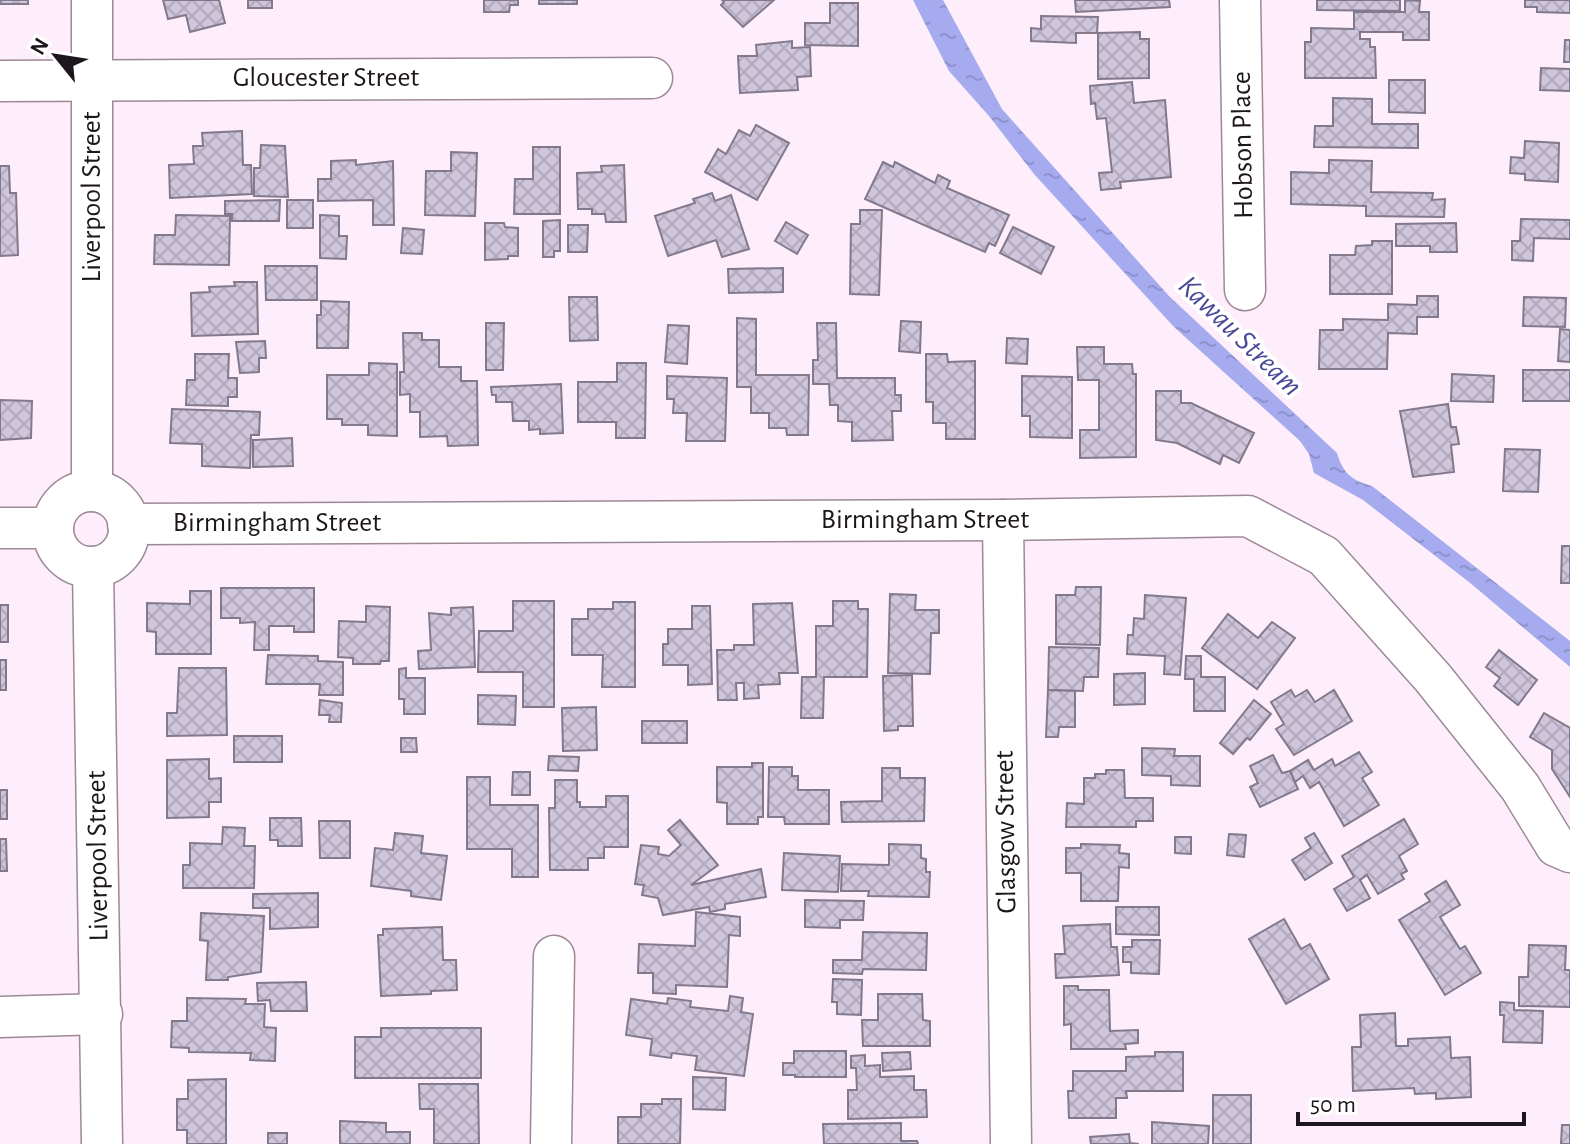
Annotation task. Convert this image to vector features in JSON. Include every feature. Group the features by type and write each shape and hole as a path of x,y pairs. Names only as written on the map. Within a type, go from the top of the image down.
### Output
{"street":[{"name":"Liverpool Street","path":"92,0 92,491"},
{"name":"Hobson Place","path":"1240,0 1245,290"},
{"name":"Gloucester Street","path":"0,81 652,78"},
{"path":"92,491 112,498 125,514 128,524 124,548 105,564 93,567 69,560 60,552 53,528 60,506 69,498 92,491"},
{"name":"Birmingham Street","path":"128,524 1248,516 1324,556 1442,690 1520,787 1556,846 1570,852"},
{"name":"Glasgow Street","path":"1003,520 1011,1144"},
{"path":"0,528 53,528"},
{"name":"Liverpool Street","path":"93,567 102,1144"},
{"path":"551,1144 554,956"},
{"path":"0,1017 102,1014"}],"water":[{"path":"913,0 943,0 1002,109 1169,296 1337,453 1349,475 1372,486 1570,641 1570,667 1469,582 1363,500 1314,473 1309,454 1300,441 1174,327 1034,174 949,71"}],"building":[{"path":"0,0 28,0 28,4 0,4"},
{"path":"163,0 219,0 225,23 190,32 186,15 168,19"},
{"path":"248,0 272,0 272,8 248,8"},
{"path":"484,0 518,0 518,5 510,5 509,12 484,12"},
{"path":"539,0 577,0 577,4 539,4"},
{"path":"722,0 774,0 743,27 721,5"},
{"path":"1075,0 1169,0 1170,7 1076,12"},
{"path":"1317,0 1400,0 1400,11 1317,10"},
{"path":"1405,0 1420,1 1419,12 1429,12 1429,40 1403,40 1403,32 1360,32 1360,39 1370,39 1370,47 1375,47 1376,78 1305,78 1305,42 1311,42 1311,28 1354,29 1354,12 1405,12"},
{"path":"1525,0 1570,0 1570,13 1537,12 1537,7 1525,7"},
{"path":"830,3 858,3 858,46 805,45 805,23 830,23"},
{"path":"1041,16 1098,17 1097,33 1076,33 1076,43 1031,41 1031,28 1041,29"},
{"path":"1140,32 1140,39 1149,39 1149,78 1098,79 1098,33"},
{"path":"1565,40 1570,40 1570,62 1564,62"},
{"path":"792,41 792,48 810,47 811,76 797,77 798,90 740,93 738,56 757,56 756,45"},
{"path":"1541,68 1570,69 1570,91 1540,90"},
{"path":"1389,80 1425,80 1425,113 1389,112"},
{"path":"1132,82 1134,103 1165,100 1171,177 1120,182 1121,188 1101,190 1099,173 1112,172 1106,118 1097,119 1095,103 1091,104 1090,86"},
{"path":"1333,98 1372,99 1372,124 1418,124 1418,148 1314,147 1315,126 1333,126"},
{"path":"756,125 789,143 757,200 705,172 718,149 726,154 739,130 750,136"},
{"path":"242,131 243,165 251,165 252,194 170,198 169,165 194,164 193,146 203,146 202,133"},
{"path":"1525,141 1559,143 1558,182 1525,180 1525,174 1510,173 1511,157 1524,158"},
{"path":"261,145 285,146 288,197 254,196 254,168 260,168"},
{"path":"533,147 560,147 560,214 514,214 515,179 533,179"},
{"path":"451,152 477,153 475,216 425,215 426,171 451,171"},
{"path":"356,160 356,165 393,161 394,225 373,225 373,200 318,201 318,179 331,179 331,161"},
{"path":"1329,160 1372,161 1371,192 1433,193 1432,200 1445,199 1444,217 1366,216 1366,206 1291,204 1291,172 1329,173"},
{"path":"883,162 893,167 895,162 935,183 938,175 950,181 947,188 1009,215 995,246 989,243 985,252 865,199"},
{"path":"624,165 626,222 606,222 605,214 592,214 592,209 578,209 577,173 602,172 601,166"},
{"path":"0,166 9,166 10,193 16,193 18,255 0,256"},
{"path":"712,193 715,201 731,195 749,249 722,257 716,240 668,256 655,216 695,203 693,199"},
{"path":"280,200 279,221 232,221 232,214 225,214 225,201"},
{"path":"287,200 313,200 313,228 287,228"},
{"path":"860,210 882,210 879,295 850,294 851,224 860,224"},
{"path":"176,215 230,216 229,265 154,264 155,235 175,235"},
{"path":"320,215 339,216 339,236 347,236 346,259 320,258"},
{"path":"1521,219 1570,220 1570,239 1534,238 1533,261 1512,260 1512,241 1520,241"},
{"path":"560,220 560,251 554,251 554,257 543,257 543,221"},
{"path":"786,222 808,235 797,254 775,241"},
{"path":"485,223 504,223 505,227 518,228 518,256 485,260"},
{"path":"1456,223 1457,252 1430,252 1430,246 1396,246 1396,224"},
{"path":"568,225 588,225 587,252 568,252"},
{"path":"1013,227 1054,247 1041,274 1000,253"},
{"path":"403,228 424,230 422,254 401,253"},
{"path":"1372,241 1392,241 1392,294 1330,294 1330,255 1355,255 1356,246 1372,245"},
{"path":"265,266 317,266 317,300 266,300"},
{"path":"783,268 783,292 729,293 728,269"},
{"path":"234,282 257,282 258,334 192,336 191,293 210,292 209,287 235,286"},
{"path":"1417,296 1438,296 1438,317 1417,317 1417,334 1388,333 1387,369 1319,369 1320,330 1343,330 1343,319 1388,320 1388,304 1417,305"},
{"path":"569,297 597,297 598,340 570,341"},
{"path":"1524,297 1566,298 1565,327 1523,326"},
{"path":"321,301 349,302 348,348 317,348 317,315 321,315"},
{"path":"737,318 756,319 756,375 809,375 808,435 787,435 786,428 769,428 769,413 751,413 751,387 737,387"},
{"path":"901,321 921,322 920,353 899,351"},
{"path":"486,323 504,323 503,370 486,370"},
{"path":"817,323 836,323 837,378 895,378 895,395 901,395 901,411 892,411 893,440 852,441 852,422 838,421 838,405 830,405 829,384 813,384 813,360 818,360"},
{"path":"668,325 689,326 687,364 665,362"},
{"path":"1560,329 1570,330 1570,362 1558,361"},
{"path":"403,333 422,333 422,340 439,340 439,367 461,367 461,381 477,381 478,445 448,446 447,436 420,437 420,412 410,412 410,394 400,395 400,372 404,372"},
{"path":"1007,338 1028,339 1027,364 1006,363"},
{"path":"265,341 266,358 259,358 259,372 240,373 236,342"},
{"path":"1077,347 1104,347 1104,364 1132,364 1133,374 1136,374 1136,457 1080,458 1080,430 1099,430 1099,380 1078,380"},
{"path":"195,354 229,354 228,378 237,378 237,397 228,397 228,406 186,405 187,380 195,380"},
{"path":"926,354 947,354 948,362 975,361 975,439 946,439 946,423 933,423 933,402 926,402"},
{"path":"369,363 397,364 397,436 368,435 368,425 342,425 342,419 327,419 327,375 369,375"},
{"path":"617,363 646,363 645,438 616,438 616,422 578,422 578,382 617,382"},
{"path":"1523,370 1570,370 1570,401 1523,401"},
{"path":"1452,374 1494,376 1493,402 1451,401"},
{"path":"667,376 727,378 725,441 686,441 687,413 673,413 674,399 667,399"},
{"path":"1022,376 1072,377 1072,438 1030,437 1030,416 1022,416"},
{"path":"561,384 563,433 540,434 540,429 529,430 529,421 513,421 512,402 496,402 491,387"},
{"path":"1156,391 1181,391 1181,403 1191,403 1254,433 1239,463 1223,455 1220,464 1177,443 1156,440"},
{"path":"0,400 32,401 31,438 0,440"},
{"path":"1448,404 1451,427 1456,427 1459,444 1451,445 1454,472 1413,477 1400,411"},
{"path":"172,409 260,412 259,435 251,435 250,468 202,466 202,444 170,443"},
{"path":"292,438 293,466 253,467 253,440"},
{"path":"1505,449 1540,450 1538,492 1503,491"},
{"path":"1562,546 1570,546 1570,583 1561,583"},
{"path":"1076,587 1101,587 1100,645 1056,644 1056,595 1075,595"},
{"path":"221,588 314,588 314,632 294,632 294,626 269,626 269,650 254,650 255,622 240,623 240,618 221,618"},
{"path":"190,591 211,591 211,654 156,654 156,632 147,631 147,603 190,604"},
{"path":"890,594 916,595 915,610 939,610 939,633 931,633 930,674 888,673"},
{"path":"1145,595 1186,598 1180,675 1164,674 1165,656 1127,654 1128,635 1133,635 1134,618 1144,619"},
{"path":"513,601 554,601 554,707 523,707 523,672 478,672 479,631 513,631"},
{"path":"833,601 858,601 858,609 868,609 867,677 824,677 823,718 801,718 802,677 816,677 816,626 833,626"},
{"path":"613,602 635,602 635,687 602,687 603,655 572,655 572,619 588,619 588,609 613,609"},
{"path":"792,603 798,673 779,673 780,684 758,685 759,698 744,699 744,683 736,683 737,700 718,700 717,650 734,650 734,645 754,645 753,604"},
{"path":"0,605 8,605 8,642 0,642"},
{"path":"366,606 390,607 389,661 381,661 380,664 353,664 353,658 338,657 339,621 366,622"},
{"path":"692,606 710,606 712,684 688,685 688,665 663,665 663,644 668,644 668,629 692,629"},
{"path":"473,607 475,667 419,669 418,651 431,650 429,613 451,615 451,608"},
{"path":"1228,614 1258,638 1272,622 1295,638 1257,689 1202,648"},
{"path":"1049,647 1099,648 1098,677 1084,677 1083,691 1048,690"},
{"path":"1499,650 1537,680 1518,705 1494,686 1500,678 1486,667"},
{"path":"268,655 318,656 318,661 343,662 343,695 319,695 320,684 266,684"},
{"path":"1186,656 1201,656 1201,677 1225,677 1225,711 1194,711 1194,679 1185,679"},
{"path":"0,660 6,660 6,690 0,690"},
{"path":"179,668 226,668 227,735 167,736 167,713 177,713"},
{"path":"406,668 406,678 425,678 425,714 404,714 404,699 399,699 399,669"},
{"path":"1145,673 1145,704 1114,705 1114,674"},
{"path":"912,675 913,726 898,726 898,730 884,731 883,676"},
{"path":"1048,690 1075,691 1075,727 1059,727 1058,737 1046,737"},
{"path":"1291,690 1295,697 1307,690 1315,702 1334,690 1352,721 1294,755 1276,729 1284,724 1271,702"},
{"path":"478,695 516,696 515,725 478,724"},
{"path":"320,700 342,703 341,722 329,722 330,715 319,715"},
{"path":"1254,700 1271,714 1250,740 1247,738 1233,754 1220,743"},
{"path":"596,707 597,750 563,751 562,708"},
{"path":"1544,713 1570,728 1570,797 1552,769 1552,750 1530,737"},
{"path":"642,721 687,721 687,743 642,743"},
{"path":"234,736 282,736 282,762 234,762"},
{"path":"401,738 416,738 417,752 401,752"},
{"path":"1142,748 1175,749 1174,756 1200,756 1200,786 1171,785 1171,776 1142,775"},
{"path":"1359,752 1372,772 1362,778 1379,805 1344,826 1319,782 1310,788 1303,776 1295,782 1290,771 1308,760 1314,770 1332,759 1335,766"},
{"path":"1273,755 1282,773 1290,771 1298,789 1260,807 1250,787 1258,783 1250,766"},
{"path":"549,756 579,757 578,771 548,770"},
{"path":"209,759 209,779 221,778 221,802 209,802 209,817 167,818 167,760"},
{"path":"752,763 763,763 763,817 758,817 758,824 727,824 727,803 717,802 717,767 752,767"},
{"path":"769,767 792,767 792,776 798,776 798,790 829,790 829,824 785,824 784,817 768,817"},
{"path":"882,768 900,768 900,778 925,778 924,821 842,822 841,802 882,801"},
{"path":"1106,770 1124,770 1125,798 1153,798 1153,821 1136,821 1136,827 1066,827 1067,803 1084,804 1084,778 1106,774"},
{"path":"513,772 530,772 530,795 512,795"},
{"path":"467,777 490,777 490,805 538,805 538,877 512,877 512,849 467,849"},
{"path":"555,780 577,780 577,802 580,802 580,807 606,807 606,796 628,796 628,847 604,847 604,858 588,858 588,870 550,870 549,808 555,808"},
{"path":"0,790 7,790 7,819 0,819"},
{"path":"270,818 301,818 302,846 278,846 278,840 270,840"},
{"path":"1404,819 1418,844 1399,856 1407,871 1401,874 1404,879 1378,894 1367,875 1360,880 1370,898 1347,911 1334,889 1354,877 1342,856"},
{"path":"680,820 718,865 691,885 761,869 766,897 725,904 725,909 710,912 709,907 663,915 658,898 642,895 644,885 635,884 641,845 659,847 658,854 669,856 681,845 668,830"},
{"path":"319,821 350,821 350,858 320,858"},
{"path":"223,827 245,828 244,846 255,846 254,888 183,888 183,865 190,865 190,843 222,844"},
{"path":"395,833 423,836 421,853 447,856 441,900 411,896 411,891 371,886 375,848 393,850"},
{"path":"1314,833 1332,863 1305,880 1292,860 1311,848 1305,838"},
{"path":"1229,834 1246,835 1244,857 1227,855"},
{"path":"1175,837 1191,837 1191,854 1175,853"},
{"path":"0,839 6,839 7,871 0,871"},
{"path":"889,844 921,845 921,858 926,859 926,872 930,872 929,897 868,896 869,891 841,891 842,864 889,865"},
{"path":"1081,844 1120,845 1119,853 1129,854 1129,868 1119,867 1118,901 1081,901 1081,873 1066,873 1066,848 1081,848"},
{"path":"784,853 840,856 838,892 782,890"},
{"path":"1446,881 1460,905 1440,917 1460,949 1465,946 1481,973 1445,995 1399,920 1430,901 1425,894"},
{"path":"318,893 318,927 270,929 270,908 253,908 253,894"},
{"path":"805,900 864,901 863,920 840,920 840,928 805,927"},
{"path":"1116,907 1159,907 1159,935 1116,934"},
{"path":"696,912 740,917 740,936 729,935 727,987 676,985 676,994 653,993 653,973 638,973 639,944 695,946"},
{"path":"201,913 264,916 261,972 228,977 228,980 206,980 208,941 200,940"},
{"path":"1284,919 1301,949 1310,944 1329,979 1286,1004 1249,939"},
{"path":"1110,924 1111,947 1117,947 1119,975 1056,978 1055,954 1065,954 1063,926"},
{"path":"442,927 443,960 456,960 457,990 381,996 378,935 383,935 383,929"},
{"path":"863,932 927,933 926,970 863,969 862,974 833,973 833,960 862,960"},
{"path":"1132,940 1160,940 1159,974 1131,973 1131,962 1123,962 1123,947 1132,947"},
{"path":"1529,945 1566,946 1565,970 1570,970 1570,1007 1519,1006 1519,977 1528,977"},
{"path":"833,979 862,980 861,1015 837,1014 837,1002 832,1002"},
{"path":"306,982 307,1011 271,1011 270,1000 258,1001 257,983"},
{"path":"1064,986 1078,986 1078,990 1109,990 1110,1031 1138,1030 1138,1043 1125,1044 1126,1049 1071,1049 1071,1024 1064,1025"},
{"path":"878,994 922,994 923,1020 930,1021 930,1046 863,1046 862,1020 878,1020"},
{"path":"730,996 743,998 741,1012 753,1014 744,1076 695,1070 697,1056 672,1053 671,1058 650,1055 652,1039 626,1035 631,999 667,1004 668,998 691,1001 690,1007 728,1011"},
{"path":"187,998 246,999 245,1004 265,1004 264,1027 276,1028 275,1061 250,1060 251,1053 189,1052 189,1048 171,1047 172,1021 187,1021"},
{"path":"1500,1002 1514,1003 1514,1010 1543,1011 1542,1043 1503,1042 1504,1015 1500,1015"},
{"path":"1395,1013 1396,1046 1408,1046 1408,1039 1450,1037 1451,1058 1470,1057 1471,1097 1436,1099 1436,1093 1415,1094 1414,1088 1353,1091 1352,1047 1361,1047 1360,1015"},
{"path":"381,1028 481,1028 481,1078 355,1078 355,1037 381,1037"},
{"path":"794,1051 846,1051 846,1077 783,1075 783,1063 794,1063"},
{"path":"910,1052 911,1069 883,1071 882,1053"},
{"path":"1155,1052 1183,1052 1183,1091 1126,1091 1127,1098 1116,1098 1116,1118 1069,1118 1068,1091 1073,1091 1073,1071 1126,1071 1126,1057 1155,1056"},
{"path":"865,1055 865,1066 880,1065 880,1077 914,1076 914,1090 926,1090 927,1117 848,1119 848,1090 857,1090 856,1068 851,1068 851,1056"},
{"path":"693,1077 726,1078 725,1110 693,1109"},
{"path":"226,1079 226,1144 187,1144 187,1130 177,1130 177,1099 188,1099 188,1080"},
{"path":"419,1084 478,1084 479,1144 434,1144 434,1109 420,1109"},
{"path":"1213,1095 1251,1095 1251,1144 1213,1144"},
{"path":"662,1099 681,1099 680,1144 618,1144 618,1117 641,1117 641,1104 662,1104"},
{"path":"340,1121 386,1123 386,1132 410,1132 410,1144 340,1144"},
{"path":"1152,1122 1209,1126 1208,1144 1152,1144"},
{"path":"901,1123 901,1141 917,1141 918,1144 824,1144 823,1124"},
{"path":"1562,1125 1570,1125 1570,1144 1561,1144"},
{"path":"268,1133 287,1133 287,1144 268,1144"},
{"path":"1129,1134 1130,1143 1139,1144 1091,1144 1090,1137"}],"water label":[{"name":"Kawau Stream","path":"1240,336"}]}
